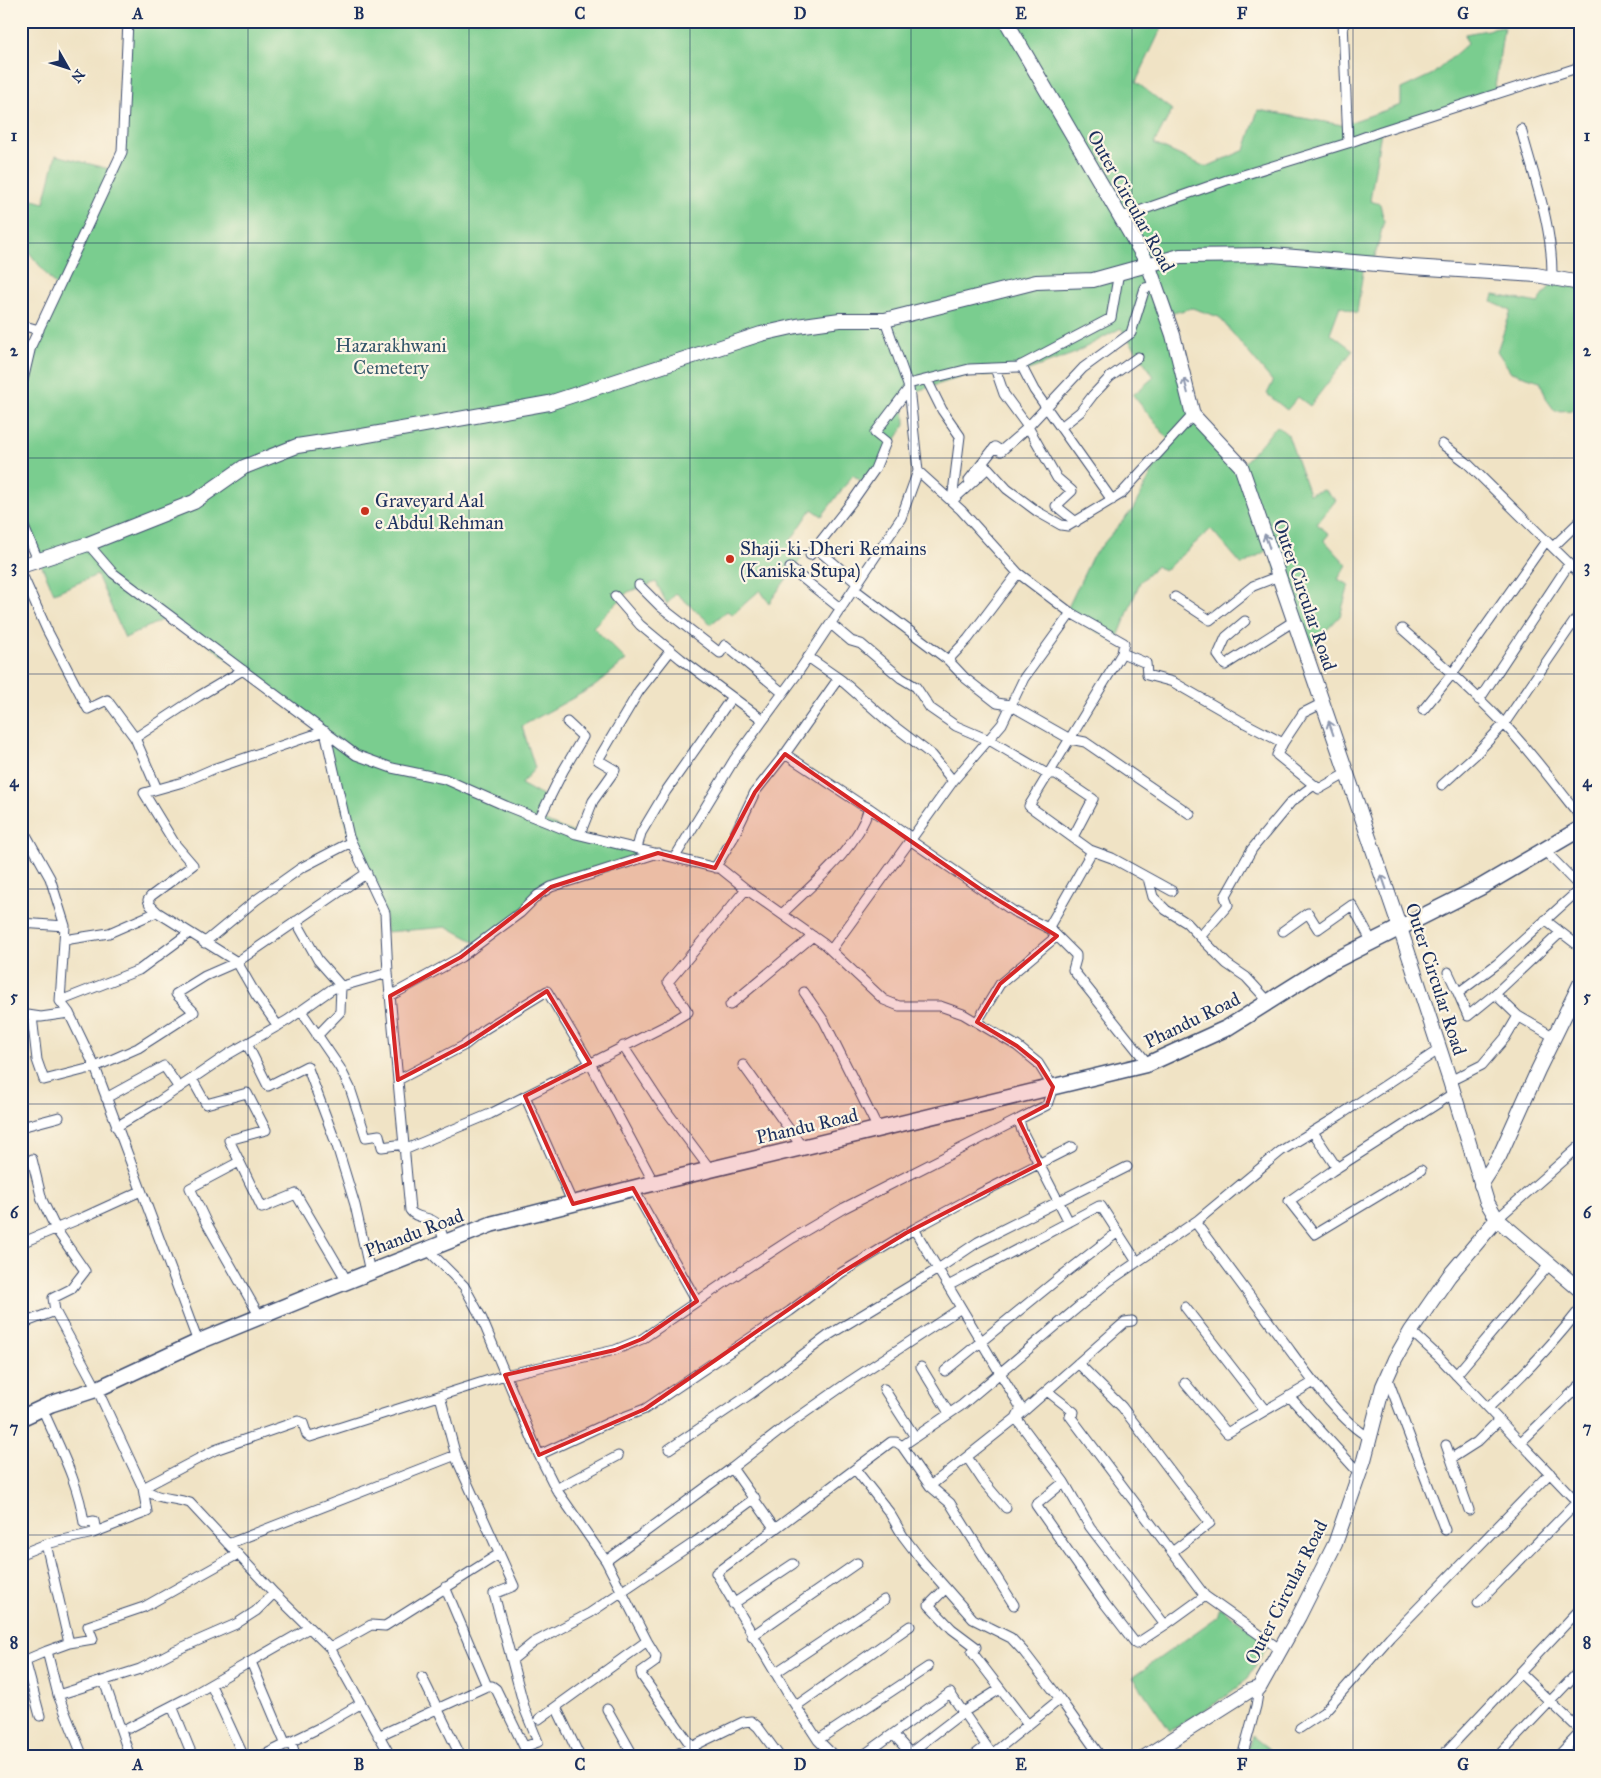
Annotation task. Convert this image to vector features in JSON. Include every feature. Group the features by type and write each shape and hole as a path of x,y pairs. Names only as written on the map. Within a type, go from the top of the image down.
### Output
{"main road":[{"name":"Outer Circular Road","path":"1006,21 1148,264 1173,335 1193,415 1241,466 1400,928 1440,1048 1481,1186 1487,1202 1497,1219 1449,1276 1411,1331 1387,1377 1370,1438 1335,1544 1281,1650 1259,1688 1249,1690 1145,1757"},
{"path":"21,566 88,544 194,502 244,467 297,446 549,403 761,334 797,326 840,320 885,320 1036,282 1093,280 1180,256 1272,255 1536,275 1580,283"},
{"name":"Phandu Road","path":"21,1418 42,1408 97,1388 198,1342 492,1224 710,1169 1148,1064 1227,1028 1330,963 1481,887 1580,829"},
{"path":"1481,1186 1499,1157 1580,984"},
{"path":"1497,1219 1580,1290"}],"street":[{"path":"21,389 31,346 122,152 128,21"},
{"path":"1343,21 1348,143"},
{"path":"1122,217 1227,180 1348,143 1580,67"},
{"path":"1521,129 1549,230 1552,253 1552,278"},
{"path":"1119,272 1111,318 1021,365 969,369 908,386 875,433 886,442 875,469 813,552 948,660 965,678 997,703 1010,705 1070,739 1085,742 1190,814"},
{"path":"952,501 995,447 1000,451 1028,427 1083,368 1131,333 1145,288 1156,286"},
{"path":"675,857 734,760 831,624 901,518 918,471 908,386 885,320"},
{"path":"21,325 38,330"},
{"path":"1061,426 1080,412 1110,377 1138,357"},
{"path":"1021,365 1034,390 1112,500"},
{"path":"995,368 1004,394 1028,427 1057,478 1072,491 1056,506 1076,522"},
{"path":"927,380 942,410 960,436 952,501"},
{"path":"952,501 988,468 1007,489 1046,516 1061,525 1068,526 1121,494 1193,415"},
{"path":"1442,444 1466,462 1580,574"},
{"path":"918,471 952,501 1018,573 1071,613 1124,643 1122,653 1029,806 1090,850 1112,858 1172,891"},
{"path":"21,520 38,560"},
{"path":"1424,710 1549,544 1580,522"},
{"path":"88,544 113,573 356,755 392,768 445,780 580,834 721,869 831,950 884,1000 899,1006 940,1006 963,1014 1017,1046 1038,1063 1053,1087 1047,1105 844,1208 793,1238 642,1339 633,1343 615,1350 505,1375 310,1437 306,1435 303,1423 298,1421 215,1450 142,1488"},
{"path":"1479,700 1569,564"},
{"path":"790,568 841,609"},
{"path":"21,572 47,630 88,709 107,700 135,738 157,789"},
{"path":"948,660 968,639 1018,573"},
{"path":"1175,597 1210,620 1253,586 1279,576"},
{"path":"639,585 662,607 720,653 725,646 783,693"},
{"path":"615,596 640,625 763,720"},
{"path":"831,950 953,780 1002,724 1024,678 1071,613"},
{"path":"1442,785 1475,755 1504,724 1580,613"},
{"path":"1245,621 1226,638 1218,655 1225,666 1294,620"},
{"path":"831,624 851,641 861,644 901,678 916,687 930,708 956,726 989,740 1047,774 1056,774 1093,799 1072,837"},
{"path":"1402,629 1504,724 1580,816"},
{"path":"580,834 593,801 615,770 598,760 639,691 671,650"},
{"path":"1122,653 1146,663 1147,675 1173,682 1283,743"},
{"path":"808,657 932,755 953,780"},
{"path":"135,738 243,670"},
{"path":"715,868 732,840 755,792 785,754 838,679"},
{"path":"637,848 641,833 666,791 732,696"},
{"path":"1323,703 1303,712 1277,754 1319,789 1347,773"},
{"path":"539,819 563,771 583,737 567,722"},
{"path":"278,1026 256,995 237,962 188,933 150,905 148,900 150,896 192,865 175,844 144,793 183,782 213,769 325,731"},
{"path":"325,731 351,842 385,913 388,973 410,1210 415,1216 437,1223 445,1243"},
{"path":"785,754 869,808 1012,911 1050,929 1076,955 1073,970 1148,1064"},
{"path":"1200,937 1228,905 1225,897 1252,849 1291,802 1314,785"},
{"path":"782,914 844,852 866,818 869,808"},
{"path":"21,826 50,878 65,926 60,1001 70,1013 95,1067 198,1342"},
{"path":"204,943 256,900 301,868 351,842"},
{"path":"21,849 30,843"},
{"path":"1050,929 1050,925 1091,853 1090,850"},
{"path":"1458,994 1497,964 1580,888 1544,850"},
{"path":"390,996 461,957 520,913 538,895 551,887 658,853"},
{"path":"32,1016 37,1060 44,1080 95,1067 138,1048 194,1012 176,994 205,976 237,962 367,874"},
{"path":"1148,878 1153,897 1166,910 1187,923 1228,964 1246,977 1269,1002"},
{"path":"301,1010 340,1068 350,1088 366,1137 379,1135 382,1147 404,1147 490,1114 667,1025 688,1012 668,982 746,889"},
{"path":"1283,931 1308,913 1318,929 1352,905 1372,942"},
{"path":"64,940 109,933 157,912"},
{"path":"1545,920 1580,947"},
{"path":"296,921 318,960 341,986 340,1012 317,1036"},
{"path":"21,923 65,926"},
{"path":"60,1001 139,970 188,933"},
{"path":"1448,972 1468,1016 1495,994 1560,933"},
{"path":"730,1005 813,936"},
{"path":"977,1022 1000,984 1057,936"},
{"path":"116,1127 278,1026 332,989 388,973"},
{"path":"398,1080 465,1046 485,1030 547,991 590,1063 654,1183"},
{"path":"804,992 824,1021 878,1129"},
{"path":"1495,994 1518,1016 1554,1037"},
{"path":"21,1014 41,1017 70,1013"},
{"path":"1421,1170 1315,1234 1289,1201 1482,1065 1505,1038 1518,1016"},
{"path":"247,1044 268,1086 306,1066 336,1146 355,1205 370,1272"},
{"path":"623,1046 659,1101 710,1169"},
{"path":"902,1446 950,1413 1108,1282 1196,1222 1282,1151 1440,1048"},
{"path":"744,1065 802,1147"},
{"path":"106,1098 164,1066 179,1088"},
{"path":"192,1079 206,1104 247,1093 266,1130 229,1140 262,1208 296,1194 347,1281"},
{"path":"525,1096 572,1204"},
{"path":"21,1127 59,1118"},
{"path":"1019,1120 1022,1131 1069,1222"},
{"path":"1312,1132 1337,1168"},
{"path":"1497,1219 1580,1146"},
{"path":"539,1455 608,1423 645,1409 790,1311 841,1273 914,1229 1072,1147"},
{"path":"21,1554 46,1544 96,1531 146,1512 142,1488 97,1388 55,1311 53,1298 71,1289 85,1271 56,1229 42,1200 32,1159"},
{"path":"240,1162 190,1188 206,1222 260,1317"},
{"path":"669,1449 752,1393 829,1335 938,1269 978,1242 1127,1167"},
{"path":"633,1188 697,1302"},
{"path":"21,1243 141,1191"},
{"path":"948,1286 1099,1206 1101,1206 1137,1262"},
{"path":"1196,1222 1314,1382 1334,1406 1361,1433 1370,1438"},
{"path":"914,1229 1021,1408 1016,1418"},
{"path":"945,1371 1118,1232"},
{"path":"427,1249 464,1286 482,1319 539,1455 556,1489 606,1561 657,1658 655,1662 643,1669 641,1672 642,1676 699,1757"},
{"path":"1456,1375 1549,1265"},
{"path":"1185,1307 1265,1410"},
{"path":"606,1561 786,1426 850,1381 961,1308"},
{"path":"1488,1408 1515,1384 1580,1309"},
{"path":"21,1324 55,1311"},
{"path":"930,1486 1016,1418 1125,1322 1132,1321"},
{"path":"1411,1331 1579,1502 1478,1603"},
{"path":"1078,1363 1122,1406 1210,1523 1172,1552"},
{"path":"921,1368 950,1413"},
{"path":"1387,1377 1445,1530"},
{"path":"1185,1383 1227,1433 1314,1382"},
{"path":"1521,1442 1580,1385"},
{"path":"884,1390 915,1437"},
{"path":"1047,1391 1074,1412 1070,1416 1204,1596 1281,1650"},
{"path":"440,1396 456,1455 514,1586 494,1594 526,1710 538,1742 524,1747"},
{"path":"1289,1396 1359,1473"},
{"path":"42,1408 76,1490 82,1508 84,1523 94,1521 96,1531"},
{"path":"1016,1418 1064,1482 1090,1527 1165,1625"},
{"path":"1452,1458 1477,1442 1499,1420"},
{"path":"835,1757 818,1740 796,1706 752,1636 716,1573 891,1442 896,1442 902,1446 930,1486 950,1503 1014,1605"},
{"path":"1446,1445 1452,1458 1468,1510"},
{"path":"228,1544 456,1455"},
{"path":"556,1489 618,1456"},
{"path":"967,1457 983,1481 1006,1508"},
{"path":"732,1468 774,1529"},
{"path":"855,1469 889,1512 917,1555 973,1619 1011,1638 1024,1652 1101,1757"},
{"path":"1300,1728 1324,1712 1390,1637 1550,1473"},
{"path":"1064,1482 1036,1505 1099,1596 1136,1644 1204,1596"},
{"path":"142,1488 156,1497 179,1499 190,1503 330,1648 391,1757"},
{"path":"512,1660 533,1643 590,1612 698,1540 754,1498"},
{"path":"46,1544 69,1643"},
{"path":"40,1716 23,1661 69,1643 93,1639 88,1626 144,1607 238,1554"},
{"path":"330,1648 371,1625 385,1626 499,1554"},
{"path":"752,1636 856,1563"},
{"path":"733,1604 793,1564"},
{"path":"445,1587 487,1686"},
{"path":"946,1588 929,1605 952,1629 976,1647 972,1652 1028,1725"},
{"path":"58,1695 140,1669 174,1651 236,1624 256,1611 274,1592"},
{"path":"776,1673 884,1600"},
{"path":"1441,1757 1580,1609"},
{"path":"796,1706 910,1626"},
{"path":"129,1728 211,1685 309,1628"},
{"path":"539,1718 647,1641"},
{"path":"47,1651 58,1695 83,1757"},
{"path":"251,1662 296,1757"},
{"path":"818,1740 928,1667"},
{"path":"1497,1757 1580,1670"},
{"path":"1520,1673 1580,1732 1557,1757"},
{"path":"422,1678 461,1757"},
{"path":"104,1681 130,1757"},
{"path":"211,1685 244,1757"},
{"path":"378,1736 436,1708 487,1686 492,1686 496,1689 529,1757"},
{"path":"1242,1757 1259,1688"},
{"path":"892,1734 910,1753 963,1712 1000,1689"},
{"path":"861,1757 950,1693 992,1754 1060,1699"},
{"path":"260,1757 360,1704"},
{"path":"172,1706 192,1757"},
{"path":"556,1707 580,1757"},
{"path":"607,1709 634,1757"},
{"path":"671,1757 743,1722 751,1721 758,1727 780,1757"},
{"path":"972,1757 986,1746"}],"highlighted area":[{"path":"785,754 980,889 1057,936 1000,984 977,1022 1017,1046 1038,1063 1053,1087 1047,1105 1019,1120 1040,1164 906,1233 841,1273 645,1409 539,1455 505,1375 615,1350 642,1339 697,1301 633,1188 573,1204 525,1096 590,1063 547,991 465,1045 398,1080 390,996 461,957 551,887 658,853 715,868 755,792"}],"green space":[{"name":"Hazarakhwani Cemetery","path":"128,21 1153,21 1163,25 1136,82 1172,110 1154,144 1206,167 1245,150 1258,110 1342,125 1401,105 1401,89 1433,74 1467,44 1465,34 1504,27 1494,94 1381,131 1370,201 1380,204 1384,221 1373,264 1364,264 1357,313 1340,306 1330,333 1353,350 1310,406 1298,397 1287,410 1267,394 1273,382 1219,317 1192,308 1166,315 1193,415 1241,466 1277,426 1288,435 1309,494 1324,490 1336,500 1317,524 1329,534 1324,540 1347,565 1338,579 1349,585 1340,616 1305,653 1269,549 1242,565 1211,529 1164,571 1157,566 1140,582 1116,642 1065,614 1092,557 1133,509 1169,440 1133,395 1154,377 1121,328 1073,354 1020,373 965,376 904,395 905,425 866,485 853,475 822,516 812,509 791,540 806,552 769,603 760,590 732,615 727,611 711,624 676,593 667,604 656,582 628,592 593,627 626,660 595,686 522,726 535,768 521,784 548,799 535,817 576,834 658,853 551,887 479,944 448,927 386,932 385,913 349,837 325,731 170,616 125,638 97,575 54,593 21,520 21,384 31,346 58,289 21,242 21,196 44,203 56,155 113,170 122,152"},
{"path":"1552,283 1580,288 1580,410 1555,411 1547,400 1540,381 1511,372 1497,351 1511,311 1492,302 1494,295 1538,303"},
{"path":"1220,1607 1269,1643 1248,1679 1219,1701 1170,1731 1133,1677 1217,1617"},
{"path":"1252,1736 1269,1749 1275,1757 1245,1757"}],"place":[{"name":"Graveyard Aal e Abdul Rehman","path":"365,511"},
{"name":"Shaji-ki-Dheri Remains (Kaniska Stupa)","path":"730,559"}]}
